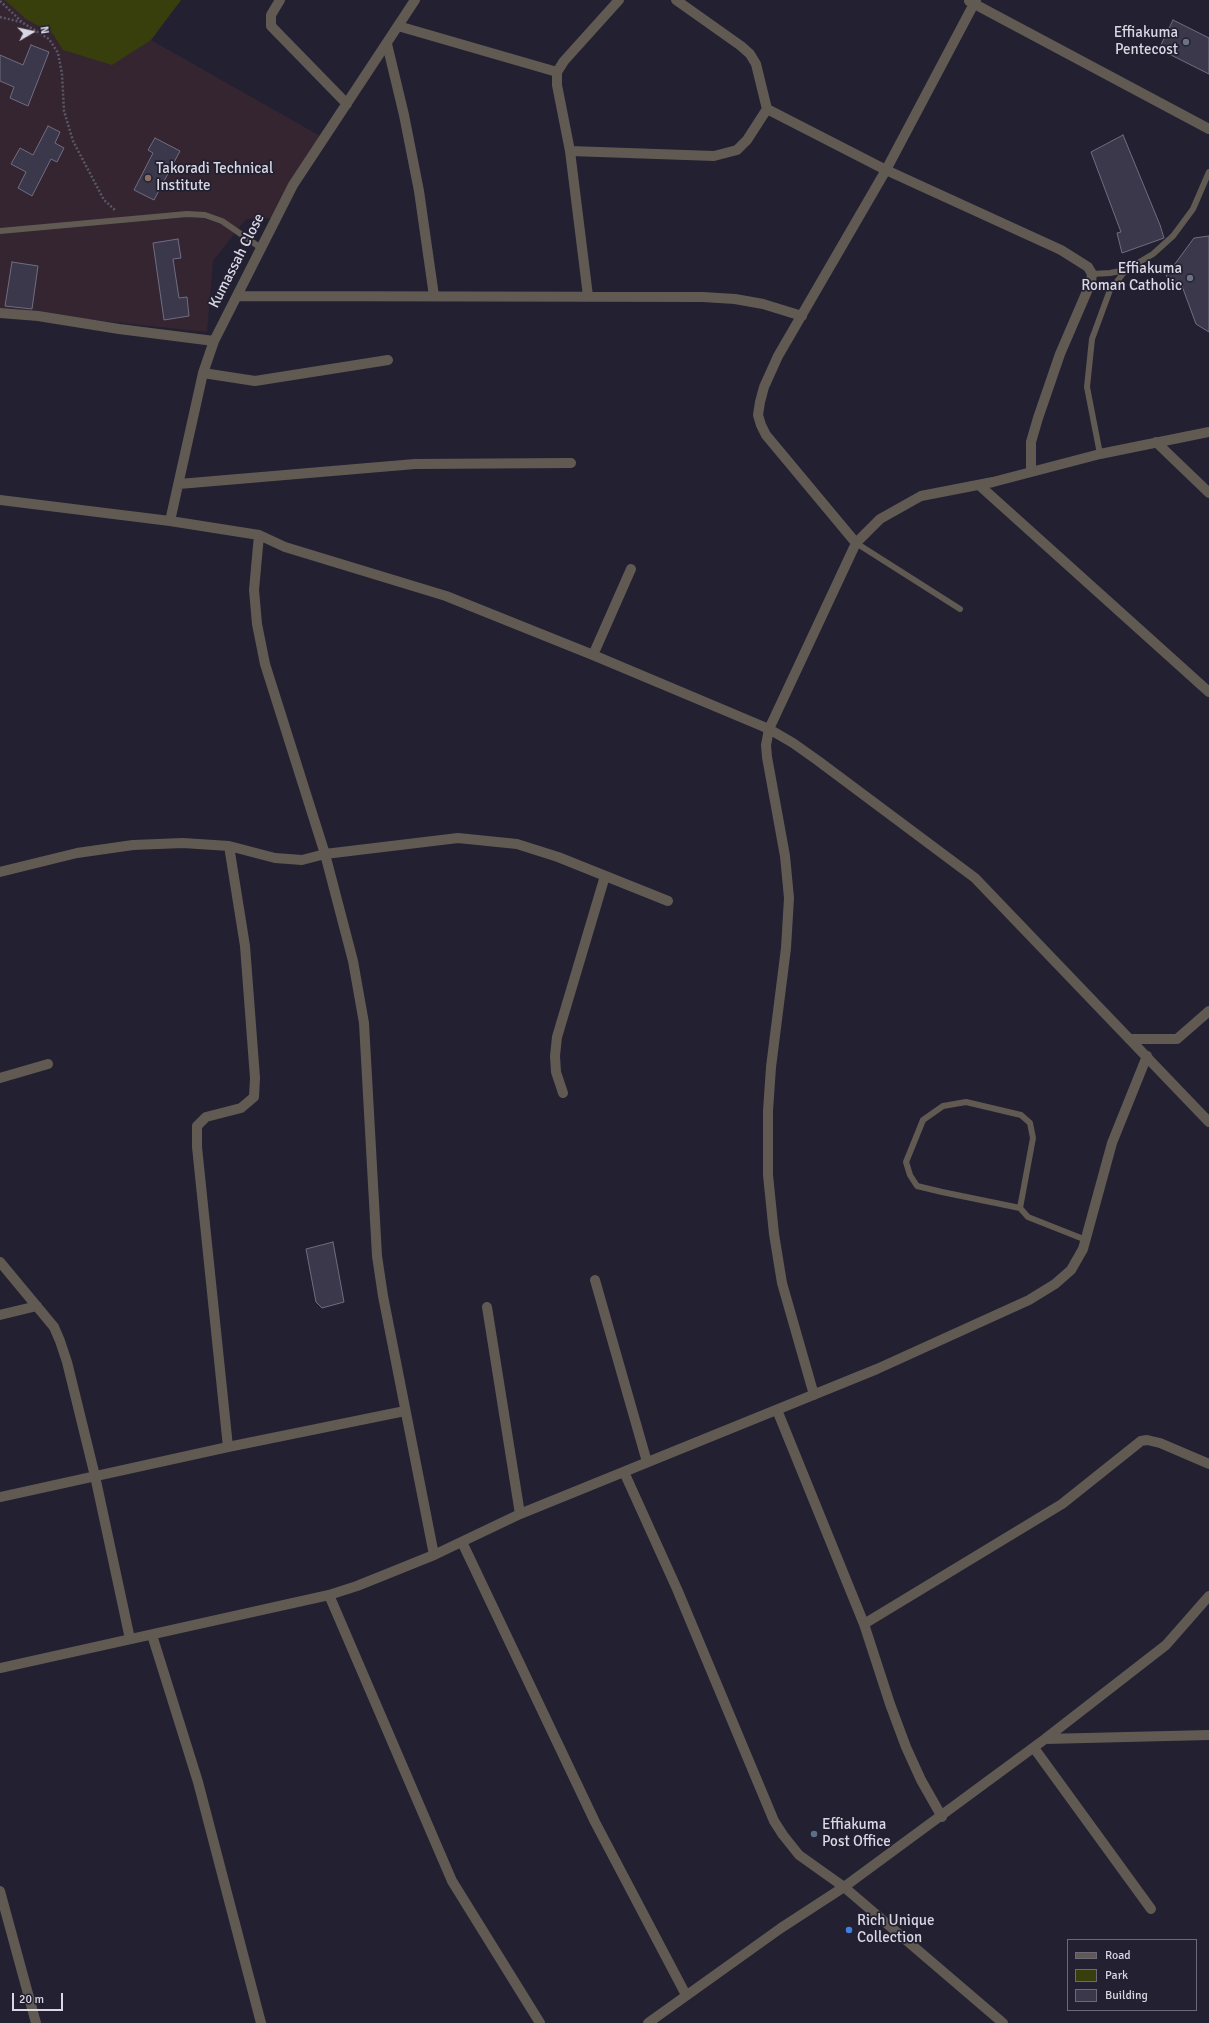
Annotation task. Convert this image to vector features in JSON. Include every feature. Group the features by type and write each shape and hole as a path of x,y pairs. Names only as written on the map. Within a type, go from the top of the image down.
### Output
{"street":[{"path":"280,0 271,15 272,26 347,104"},
{"name":"Kumassah Close","path":"170,521 203,373 214,341 293,185 415,0"},
{"path":"588,296 570,151 557,85 557,72 564,61 618,0"},
{"path":"570,151 714,156 737,150 747,140 767,109 756,64 750,54 676,0"},
{"path":"856,543 766,435 760,420 760,402 764,387 778,356 886,170 973,1 1209,129"},
{"path":"398,26 557,72"},
{"path":"387,44 404,115 419,191 434,296"},
{"path":"767,109 886,170 1061,250 1088,267 1092,274 1091,282 1060,354 1031,442 1031,471"},
{"path":"237,296 703,297 735,299 762,304 802,316"},
{"path":"0,313 38,316 119,329 214,341"},
{"path":"203,373 255,381 388,360"},
{"path":"814,1395 782,1283 774,1234 768,1176 768,1110 770,1067 786,948 789,898 785,856 767,757 766,745 769,729 856,543 880,519 921,496 979,484 1100,454 1209,432"},
{"path":"1156,442 1209,493"},
{"path":"179,484 415,464 571,463"},
{"path":"979,484 1209,692"},
{"path":"0,500 170,521 259,535 285,547 446,596 594,655 769,729 811,755 975,878 1209,1122"},
{"path":"259,535 254,590 257,624 265,664 325,854 353,961 364,1023 377,1256 383,1296 434,1555"},
{"path":"594,655 631,569"},
{"path":"0,872 77,853 133,845 183,844 229,846 292,860 302,860 325,854 458,838 517,844 668,901"},
{"path":"228,1447 197,1140 197,1126 206,1117 241,1108 254,1097 255,1078 245,946 229,846"},
{"path":"563,1093 556,1072 554,1056 557,1038 604,876"},
{"path":"1129,1039 1177,1039 1209,1011"},
{"path":"0,1668 329,1595 357,1586 434,1555 520,1514 877,1369 1029,1300 1055,1284 1071,1270 1086,1240 1112,1143 1147,1056"},
{"path":"0,1078 48,1064"},
{"path":"0,1262 54,1327 60,1341 67,1362 95,1476 130,1639"},
{"path":"595,1280 647,1462"},
{"path":"0,1315 37,1306"},
{"path":"488,1307 520,1514"},
{"path":"776,1410 864,1624 890,1704 906,1747 921,1780 942,1817"},
{"path":"0,1497 228,1447 405,1411"},
{"path":"864,1624 1062,1504 1141,1441 1147,1440 1160,1443 1209,1464"},
{"path":"624,1472 677,1589 774,1821 799,1855 844,1887 1003,2023"},
{"path":"462,1542 595,1822 686,1995"},
{"path":"329,1595 452,1881 540,2023"},
{"path":"648,2023 781,1928 844,1887 942,1817 1045,1740 1166,1645 1209,1596"},
{"path":"152,1634 198,1782 261,2023"},
{"path":"1045,1740 1209,1735"},
{"path":"1034,1748 1151,1909"},
{"path":"0,1891 36,2023"}],"lane":[{"path":"1092,274 1126,270 1153,254 1173,236 1193,209 1209,172"},
{"path":"0,231 187,214 205,215 222,221 260,248"},
{"path":"1100,454 1087,387 1092,339 1110,290 1126,270"},
{"path":"856,543 960,609"},
{"path":"1020,1208 1034,1138 1030,1123 1021,1115 966,1102 943,1106 923,1120 906,1162 910,1175 917,1186 1020,1208 1028,1217 1086,1240"}],"path":[{"path":"0,1 23,23 49,39 58,53 62,74 64,111 73,142 104,200 125,220"},
{"path":"0,17 23,23"}],"shaded area":[{"name":"Takoradi Technical Institute","path":"0,0 181,0 151,40 322,137 271,218 246,219 213,261 207,332 0,310"}],"green space":[{"path":"5,0 181,0 151,40 112,65 63,50 53,34 26,19"}],"building":[{"name":"Effiakuma Pentecost","path":"1173,20 1209,38 1209,74 1159,49"},
{"path":"31,45 49,52 28,106 10,98 14,87 0,81 0,55 23,65"},
{"path":"48,126 60,132 55,143 64,148 57,162 51,159 32,196 18,188 26,172 11,164 20,148 33,155"},
{"path":"1123,135 1164,238 1122,253 1117,233 1121,232 1091,152"},
{"path":"155,138 180,151 154,200 134,190 153,153 148,150"},
{"name":"Effiakuma Roman Catholic","path":"1209,236 1209,332 1196,324 1182,286 1166,276 1194,238"},
{"path":"178,239 181,258 173,259 179,298 187,297 189,316 164,320 153,243"},
{"path":"12,262 38,266 32,309 5,306"},
{"path":"333,1242 344,1302 322,1308 316,1302 306,1249"}],"place":[{"name":"Effiakuma Pentecost","path":"1186,42"},
{"name":"Takoradi Technical Institute","path":"148,178"},
{"name":"Effiakuma Roman Catholic","path":"1190,278"},
{"name":"Effiakuma Post Office","path":"814,1834"},
{"name":"Rich Unique Collection","path":"849,1930"}]}
